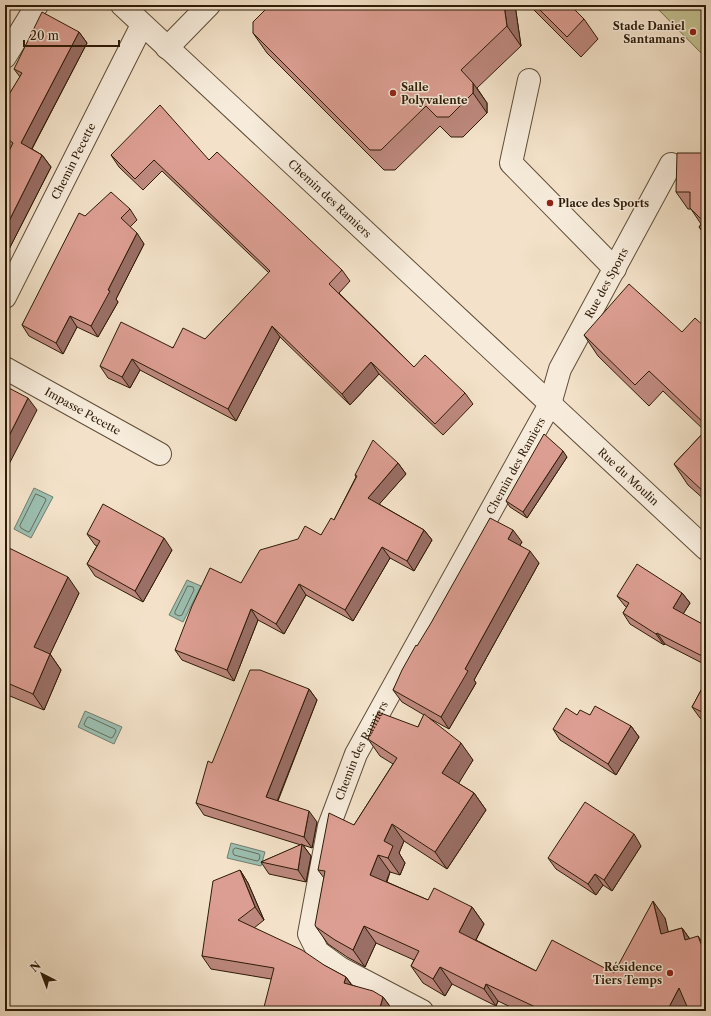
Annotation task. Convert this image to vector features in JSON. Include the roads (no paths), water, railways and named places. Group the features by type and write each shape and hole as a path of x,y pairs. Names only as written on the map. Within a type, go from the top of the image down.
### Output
{"street":[{"path":"5,57 37,5"},
{"name":"Chemin des Ramiers","path":"122,5 550,404 356,754 329,826 308,934 318,952 340,968 422,1011"},
{"path":"167,48 209,5"},
{"name":"Chemin Pecette","path":"5,297 142,25"},
{"path":"529,80 511,163 615,269"},
{"name":"Rue des Sports","path":"550,404 560,369 671,164"},
{"name":"Impasse Pecette","path":"5,368 160,454"},
{"name":"Rue du Moulin","path":"550,404 706,549"}],"water":[{"path":"34,488 53,497 31,538 14,529"},
{"path":"187,580 201,586 183,622 169,615"},
{"path":"85,711 122,727 114,744 78,727"},
{"path":"231,843 265,852 261,866 227,858"}],"place":[{"name":"Stade Daniel Santamans","path":"693,32"},
{"name":"Salle Polyvalente","path":"393,93"},
{"name":"Place des Sports","path":"550,203"},
{"name":"Résidence Tiers Temps","path":"670,973"}]}
